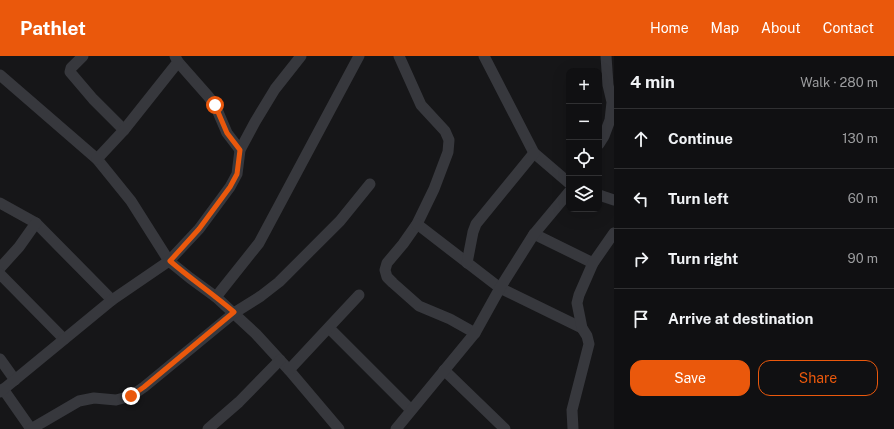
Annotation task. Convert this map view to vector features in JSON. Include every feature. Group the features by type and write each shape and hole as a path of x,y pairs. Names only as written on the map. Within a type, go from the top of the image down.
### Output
{"street":[{"path":"83,56 71,68 70,72 124,130"},
{"path":"301,56 275,89 255,122 240,150 237,174 230,187 199,229 170,261 112,300 2,390 31,429 79,401 94,398 116,400 131,396 144,387 234,312 261,296 279,282 340,221 370,184"},
{"path":"216,297 259,243 359,56"},
{"path":"399,56 421,105 445,131 449,140 448,152 434,188 417,224 387,263 385,270 387,277 419,306 450,319 475,333"},
{"path":"484,56 534,153 566,180"},
{"path":"602,140 610,120 613,101 608,85 606,56"},
{"path":"97,159 124,130 176,59 215,105 227,133 240,150"},
{"path":"0,75 97,159 131,201 170,261 234,312 289,370 339,429"},
{"path":"467,263 476,224 534,153"},
{"path":"396,429 475,333 500,288 534,234 566,196"},
{"path":"602,196 614,200"},
{"path":"0,203 36,223 112,300"},
{"path":"0,268 19,247 36,223"},
{"path":"417,224 500,288 582,328"},
{"path":"573,429 572,410 588,344 587,336 582,328 578,303 579,295 593,263 614,233"},
{"path":"534,234 593,263"},
{"path":"0,274 64,339"},
{"path":"289,370 359,295"},
{"path":"329,328 411,410"},
{"path":"0,359 15,380"},
{"path":"208,429 238,402 280,360"},
{"path":"444,370 505,429"}],"route":[{"path":"131,396 144,387 234,312 170,261 199,229 230,187 237,174 240,150 227,133 215,105"}]}
